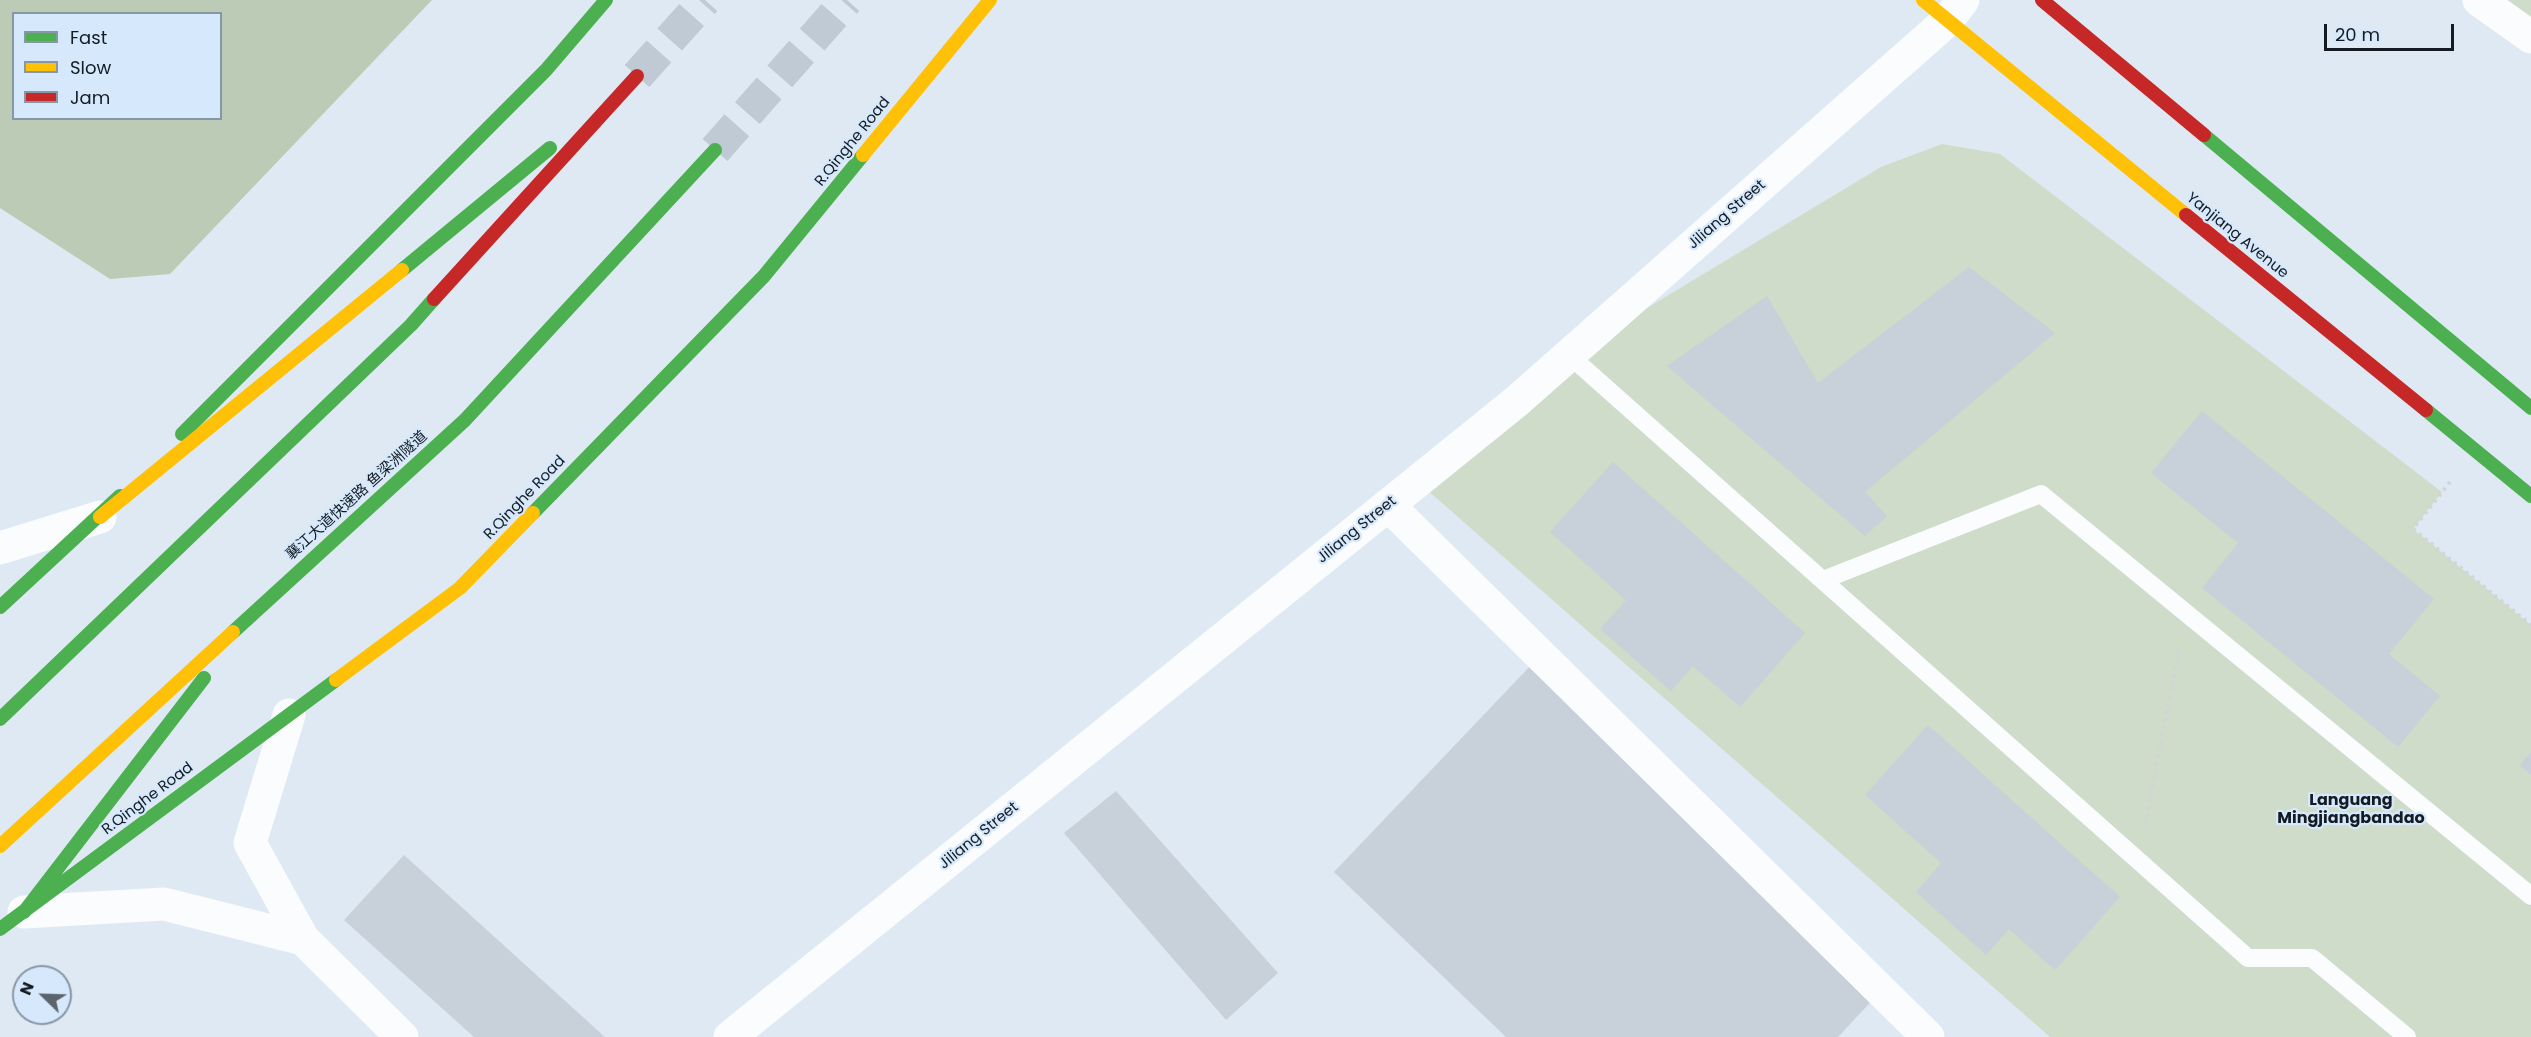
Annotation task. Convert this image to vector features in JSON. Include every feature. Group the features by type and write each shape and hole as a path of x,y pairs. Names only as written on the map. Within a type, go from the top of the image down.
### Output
{"main road":[{"path":"0,607 100,516 546,70 606,0"},
{"name":"R.Qinghe Road","path":"12,920 468,579 765,276 990,0"},
{"name":"Yanjiang Avenue","path":"1923,0 1955,11 2531,496"},
{"path":"2042,0 2531,408"},
{"path":"0,719 411,325 637,76 100,516"},
{"name":"襄江大道快速路 鱼梁洲隧道","path":"0,846 261,604 465,420 716,150"},
{"path":"12,920 261,604"}],"street":[{"path":"2479,0 2531,37"},
{"name":"Jiliang Street","path":"730,1037 1517,401 1955,11"},
{"path":"1388,505 1928,1037"},
{"path":"0,548 100,516"},
{"path":"289,715 250,843 303,939 402,1037"},
{"path":"12,920 164,904 303,939"}],"lane":[{"path":"1569,355 2247,958 2312,958 2407,1037"},
{"path":"1823,580 2041,494 2531,896"}],"path":[{"path":"2475,450 2413,529 2531,625"},
{"path":"2137,860 2186,612"}],"green space":[{"path":"0,0 432,0 170,274 110,279 0,208"},
{"path":"2479,0 2531,0 2531,37"},
{"path":"1942,144 2000,154 2442,492 2413,529 2531,625 2531,1037 2050,1037 1417,481 1569,355 1881,167"}],"building":[{"path":"1969,267 2055,333 1865,492 1887,516 1865,536 1667,366 1767,296 1818,383"},
{"path":"2202,411 2434,599 2389,654 2440,696 2398,747 2202,588 2238,543 2151,473"},
{"path":"1613,462 1805,633 1740,707 1693,666 1671,691 1600,629 1626,600 1550,532"},
{"path":"1535,661 1880,992 1838,1037 1506,1037 1334,872"},
{"path":"1928,725 2120,897 2055,970 2009,929 1986,955 1916,892 1941,863 1865,795"},
{"path":"2531,752 2531,775 2520,765"},
{"path":"1116,791 1278,973 1226,1020 1064,833"},
{"path":"404,855 605,1037 474,1037 344,920"}],"tunnel":[{"path":"637,76 705,0"},
{"path":"715,150 847,0"}],"traffic: fast":[{"path":"182,434 546,70 606,0"},
{"path":"2204,135 2531,408"},
{"path":"402,270 550,148"},
{"path":"233,632 465,420 715,150"},
{"path":"533,513 764,276 863,155"},
{"path":"0,719 411,325 434,299"},
{"path":"2426,410 2531,496"},
{"path":"0,607 120,496"},
{"path":"24,912 204,678"},
{"path":"0,929 336,680"}],"traffic: slow":[{"path":"863,155 990,0"},
{"path":"1923,0 2186,215"},
{"path":"100,517 402,270"},
{"path":"336,680 460,588 533,513"},
{"path":"0,846 233,632"}],"traffic: jam":[{"path":"2042,0 2204,135"},
{"path":"434,299 637,76"},
{"path":"2186,215 2426,410"}],"district":[{"name":"Languang Mingjiangbandao","path":"2351,810"}]}
